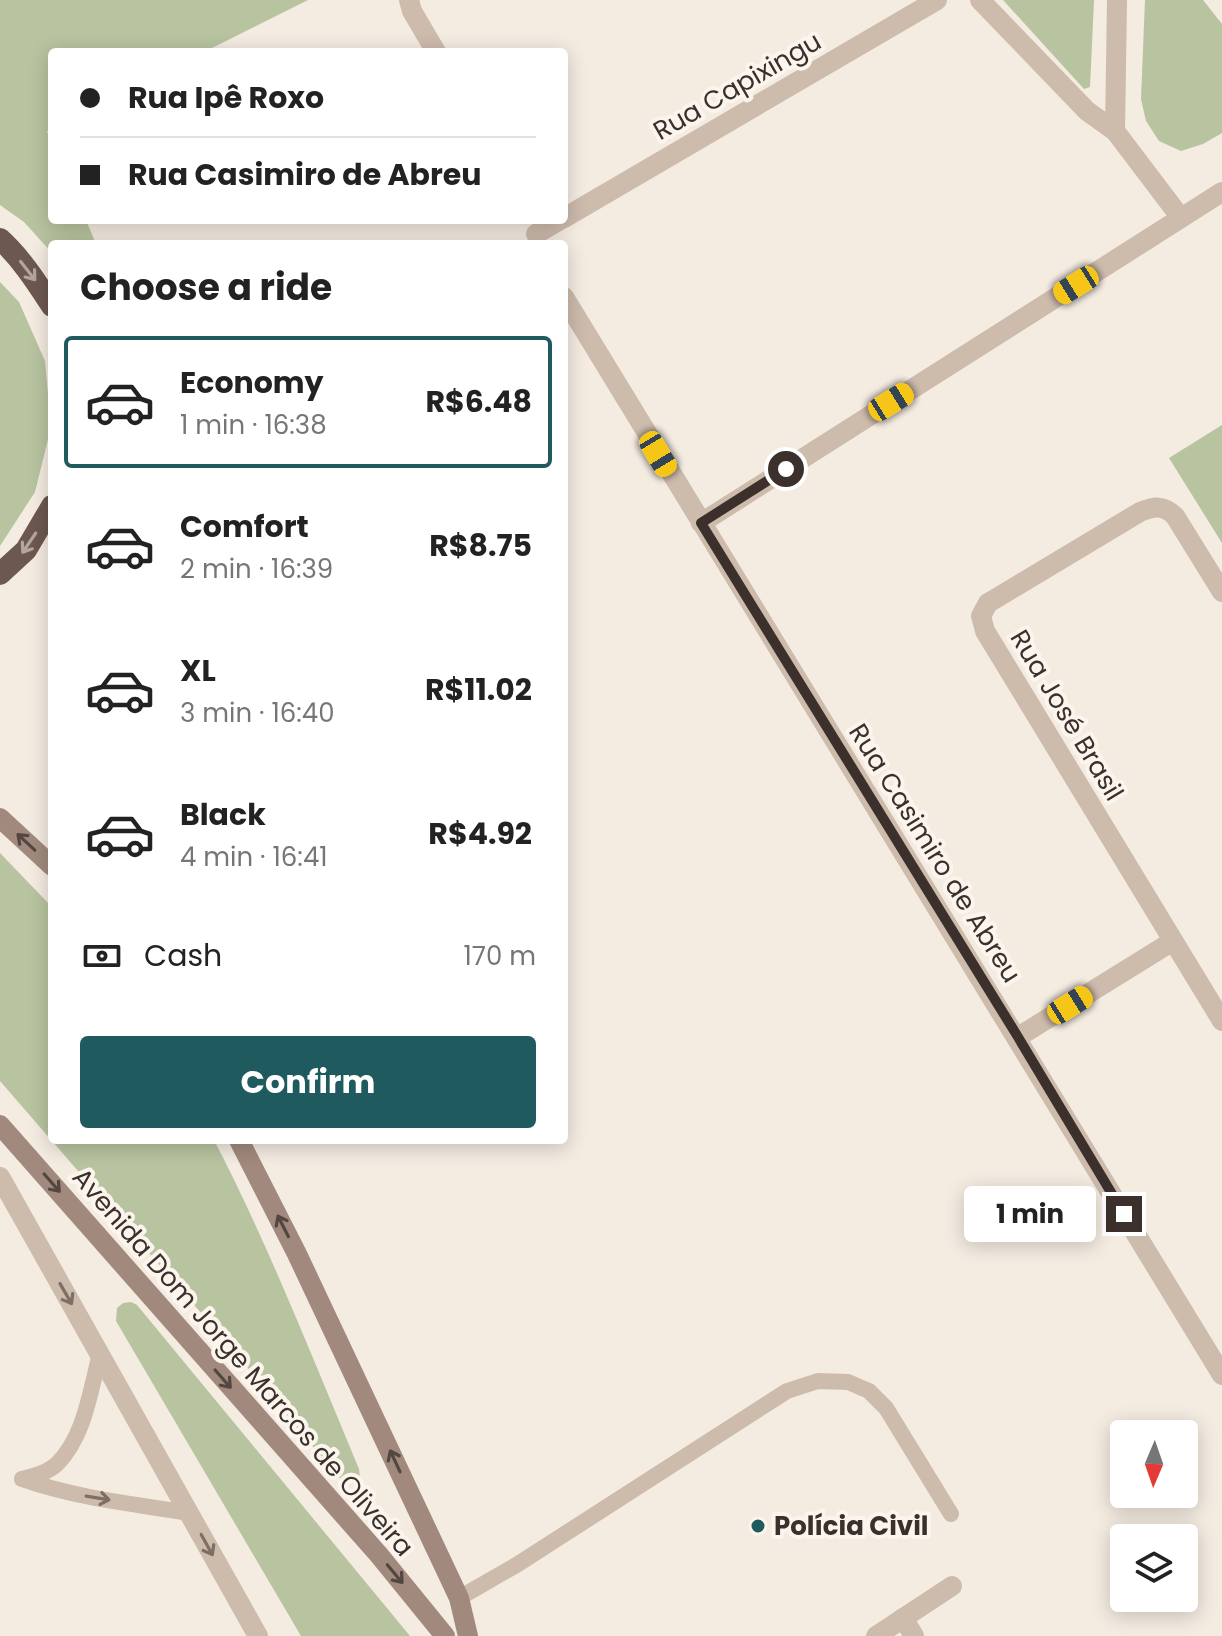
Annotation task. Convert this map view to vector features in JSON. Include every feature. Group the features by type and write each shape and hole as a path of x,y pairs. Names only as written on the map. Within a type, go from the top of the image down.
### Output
{"highway":[{"path":"0,239 48,300"},
{"path":"0,574 26,550 48,513"}],"main road":[{"path":"0,818 48,862"},
{"name":"Avenida Dom Jorge Marcos de Oliveira","path":"0,1125 369,1544 445,1636"},
{"name":"Avenida Dom Jorge Marcos de Oliveira","path":"241,1144 297,1254 459,1598 468,1636"}],"street":[{"path":"409,0 434,48"},
{"name":"Rua Capixingu","path":"568,215 937,0"},
{"path":"980,0 1087,111 1115,131 1181,218"},
{"path":"1115,131 1117,0"},
{"path":"701,523 1222,192"},
{"name":"Rua Casimiro de Abreu","path":"568,304 1222,1375"},
{"name":"Rua José Brasil","path":"1222,592 1175,516 1160,506 1140,512 988,603 981,616 985,631 1222,1021"},
{"path":"1018,1037 1173,941"},
{"path":"0,1177 258,1636"},
{"path":"876,1636 952,1586"},
{"path":"903,1618 914,1636"}],"lane":[{"path":"100,1354 81,1427 70,1446 56,1465 43,1473 22,1479 82,1496 189,1513"},
{"path":"459,1598 518,1564 787,1391 818,1381 848,1382 869,1391 886,1408 951,1514"}],"green space":[{"path":"0,0 308,0 212,48 48,48 48,224 88,224 94,240 48,240 48,249 24,222 0,205"},
{"path":"1003,0 1094,0 1090,87 1084,89"},
{"path":"1145,0 1203,0 1222,24 1222,133 1203,144 1181,151 1159,141 1146,121 1141,99"},
{"path":"0,282 19,302 45,361 48,439 35,492 0,546"},
{"path":"1222,425 1222,543 1169,458"},
{"path":"0,853 48,903 48,1136 0,1081"},
{"path":"55,1144 216,1144 290,1303 360,1477 350,1481 339,1478"},
{"path":"131,1302 137,1305 410,1636 301,1636 116,1321 117,1308"}],"place":[{"name":"Polícia Civil","path":"758,1526"}],"route":[{"path":"786,469 701,523 1124,1214"}]}
